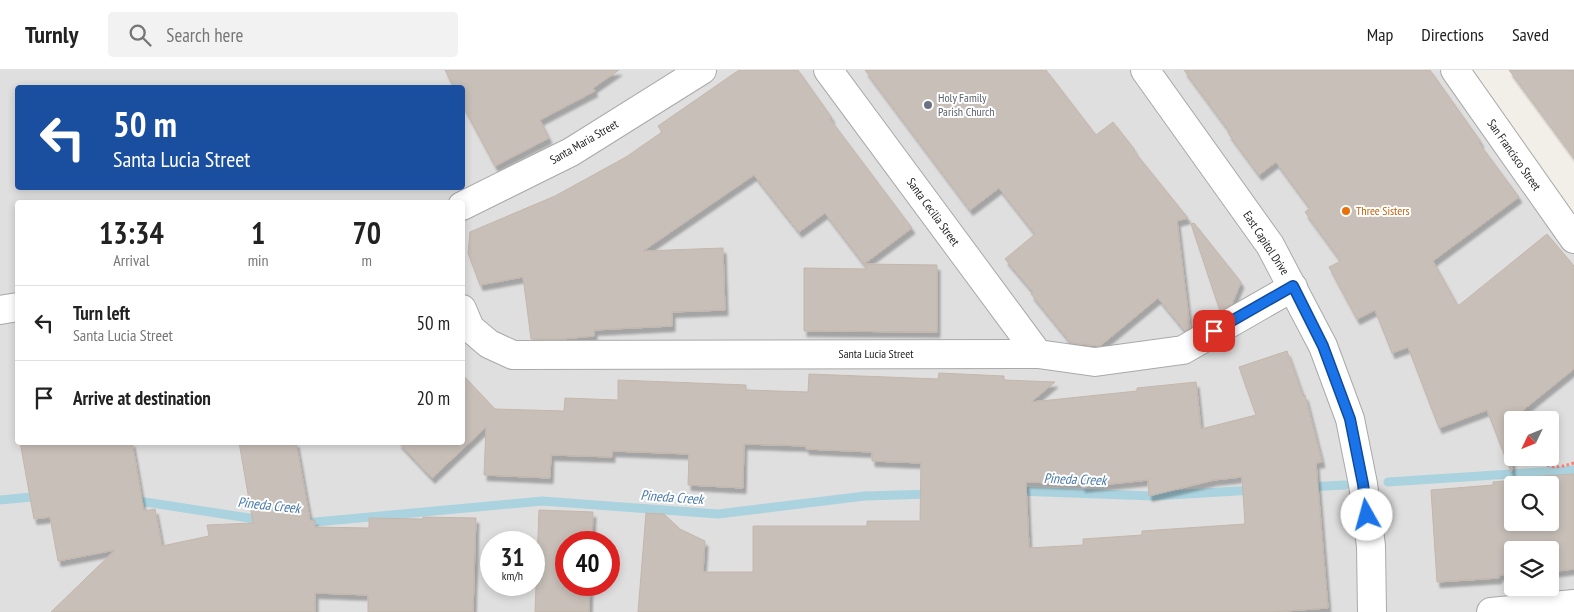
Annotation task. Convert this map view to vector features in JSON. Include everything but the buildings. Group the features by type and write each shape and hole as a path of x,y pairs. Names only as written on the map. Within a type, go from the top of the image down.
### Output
{"street":[{"name":"Santa Maria Street","path":"465,205 571,152 702,70"},
{"name":"Santa Cecilia Street","path":"828,70 1038,354"},
{"name":"East Capitol Drive","path":"1144,70 1270,245 1323,346 1350,419 1363,484 1371,546 1372,612"},
{"name":"San Francisco Street","path":"1455,70 1574,239"},
{"name":"Santa Lucia Street","path":"465,316 470,328 489,344 513,355 1038,354 1095,362 1183,350 1293,286"},
{"path":"0,310 15,308"},
{"path":"1491,612 1574,604"}],"path":[{"path":"1547,466 1557,468 1574,463"}],"shaded area":[{"path":"0,70 1454,70 1574,239 1574,604 1497,612 0,612"}],"waterway":[{"name":"Pineda Creek","path":"1388,482 1574,470"},
{"name":"Pineda Creek","path":"1307,487 1345,485"},
{"name":"Pineda Creek","path":"1015,491 1153,496 1254,490"},
{"name":"Pineda Creek","path":"305,523 542,501 718,514 865,496 932,494"},
{"name":"Pineda Creek","path":"0,500 42,496"},
{"name":"Pineda Creek","path":"132,500 262,520"}],"place":[{"name":"Holy Family Parish Church","path":"928,105"},
{"name":"Three Sisters","path":"1346,211"}],"route":[{"path":"1214,331 1293,286 1323,346 1350,419 1367,515"}]}
